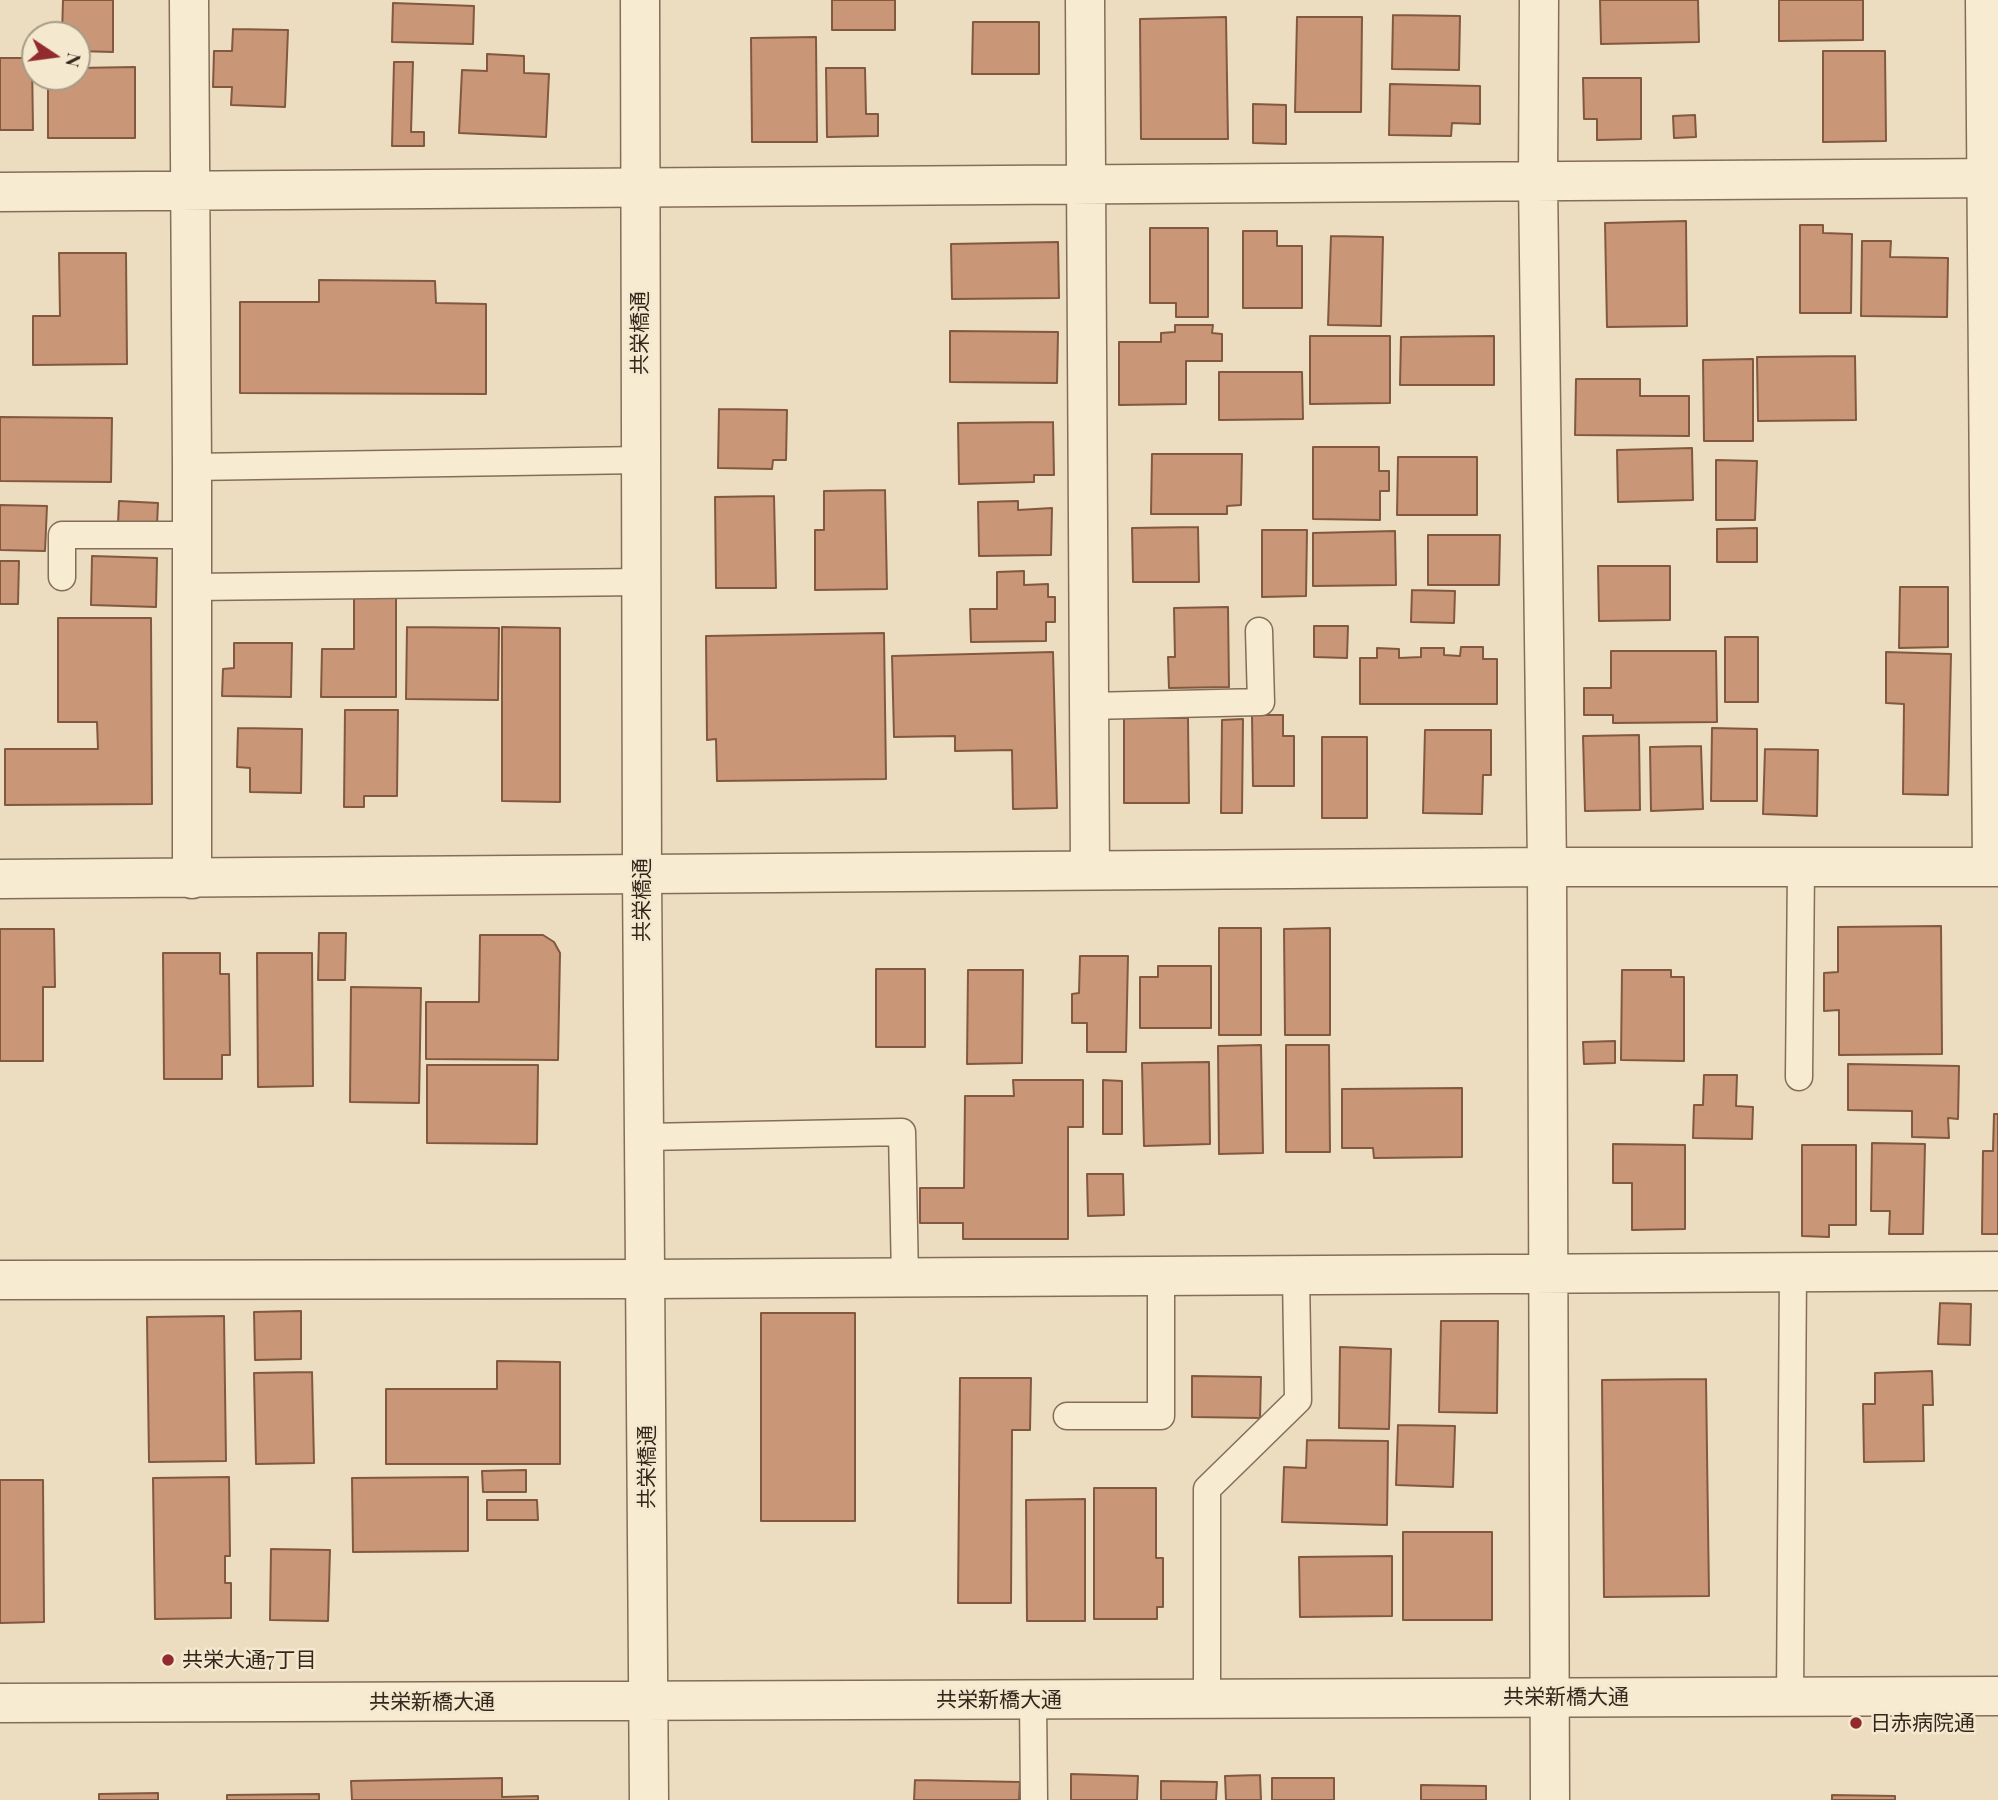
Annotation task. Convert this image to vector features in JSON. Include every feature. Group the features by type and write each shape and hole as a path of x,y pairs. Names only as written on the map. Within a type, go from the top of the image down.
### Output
{"street":[{"path":"189,0 192,879"},
{"name":"共栄橋通","path":"640,0 642,873 649,1800"},
{"path":"1085,0 1090,870"},
{"path":"1539,0 1538,181 1547,866 1550,1800"},
{"path":"0,878 192,879 1547,866 1995,867 1992,178 1985,0"},
{"path":"0,192 1992,178"},
{"path":"0,1280 905,1278 1998,1270"},
{"name":"共栄新橋大通","path":"0,1703 1998,1696"}],"lane":[{"path":"192,467 641,460"},
{"path":"62,577 62,535 192,535"},
{"path":"192,587 641,582"},
{"path":"1089,706 1261,702 1259,631"},
{"path":"1800,1077 1801,867"},
{"path":"645,1138 902,1132 905,1278"},
{"path":"1790,1697 1793,1271"},
{"path":"1067,1416 1161,1416 1161,1275"},
{"path":"1207,1698 1207,1489 1298,1400 1296,1275"},
{"path":"1033,1700 1034,1800"}],"building":[{"path":"63,0 113,0 113,52 91,51 91,21 62,21"},
{"path":"832,0 895,0 895,30 832,30"},
{"path":"1600,0 1698,0 1699,42 1601,44"},
{"path":"1779,0 1863,0 1863,40 1779,41"},
{"path":"393,3 474,6 473,44 392,42"},
{"path":"1393,15 1460,16 1459,70 1392,69"},
{"path":"1226,17 1228,139 1141,139 1140,19"},
{"path":"1297,17 1362,17 1361,112 1295,112"},
{"path":"973,22 1039,22 1039,74 972,74"},
{"path":"233,29 288,30 285,107 231,105 232,87 213,87 214,51 232,51"},
{"path":"816,37 817,142 752,142 751,38"},
{"path":"1823,51 1885,51 1886,141 1823,142"},
{"path":"487,54 524,56 524,73 549,74 546,137 459,133 462,70 487,71"},
{"path":"0,58 21,58 21,91 32,91 33,130 0,130"},
{"path":"394,62 413,62 411,132 424,132 424,146 392,146"},
{"path":"135,67 135,138 48,138 48,91 91,91 91,68"},
{"path":"826,68 865,68 866,114 878,114 878,136 827,137"},
{"path":"1583,78 1641,78 1641,139 1597,140 1597,119 1584,119"},
{"path":"1390,84 1480,86 1480,124 1452,123 1451,136 1389,135"},
{"path":"1253,104 1286,105 1286,144 1253,143"},
{"path":"1695,115 1696,137 1674,138 1673,116"},
{"path":"1686,221 1687,326 1607,327 1605,223"},
{"path":"1800,225 1823,225 1823,233 1852,234 1851,313 1800,313"},
{"path":"1150,228 1208,228 1208,317 1176,317 1176,303 1150,303"},
{"path":"1243,231 1277,231 1277,246 1302,246 1302,308 1243,308"},
{"path":"1331,236 1383,237 1381,326 1328,325"},
{"path":"1862,241 1891,241 1890,257 1948,258 1947,317 1861,316"},
{"path":"1058,242 1059,298 952,299 951,244"},
{"path":"59,253 126,253 127,364 33,365 33,316 60,316"},
{"path":"319,280 435,281 436,303 486,304 486,394 240,393 240,302 319,302"},
{"path":"1175,325 1213,325 1212,333 1222,334 1222,361 1186,361 1186,404 1119,405 1119,342 1161,342 1161,333 1175,332"},
{"path":"950,331 1058,332 1057,383 950,382"},
{"path":"1310,336 1390,336 1390,403 1310,404"},
{"path":"1494,336 1494,385 1400,385 1401,337"},
{"path":"1855,356 1856,420 1758,421 1757,357"},
{"path":"1753,359 1753,441 1704,441 1703,360"},
{"path":"1219,372 1302,372 1303,419 1219,420"},
{"path":"1576,379 1640,379 1640,396 1689,396 1689,436 1575,435"},
{"path":"719,409 787,410 786,460 773,460 772,469 718,468"},
{"path":"0,417 112,418 111,482 0,481"},
{"path":"1053,422 1054,475 1034,475 1034,482 959,484 958,423"},
{"path":"1313,447 1379,447 1379,471 1389,471 1389,491 1380,491 1380,520 1313,519"},
{"path":"1692,448 1693,500 1618,502 1617,450"},
{"path":"1152,454 1242,454 1241,505 1227,506 1227,514 1151,514"},
{"path":"1398,457 1477,457 1477,515 1397,515"},
{"path":"1716,460 1757,461 1755,520 1716,520"},
{"path":"885,490 887,589 815,590 815,530 824,530 824,491"},
{"path":"774,496 776,588 716,588 715,497"},
{"path":"119,501 158,503 157,525 118,524"},
{"path":"1018,501 1018,510 1052,508 1051,555 979,556 978,502"},
{"path":"0,505 47,506 45,551 0,550"},
{"path":"1198,527 1199,582 1133,582 1132,528"},
{"path":"1757,528 1757,562 1717,562 1717,529"},
{"path":"1262,530 1307,530 1306,596 1262,597"},
{"path":"1395,531 1396,585 1313,586 1313,533"},
{"path":"1428,535 1500,535 1499,585 1428,585"},
{"path":"92,556 157,558 156,607 91,605"},
{"path":"0,561 19,561 18,604 0,604"},
{"path":"1598,566 1670,566 1670,620 1599,621"},
{"path":"1024,571 1024,585 1048,584 1048,597 1055,597 1055,622 1046,622 1046,641 971,642 970,609 997,609 997,572"},
{"path":"1900,587 1948,587 1948,647 1899,648"},
{"path":"1412,590 1455,591 1454,623 1411,622"},
{"path":"354,595 396,595 396,697 321,697 322,649 354,649"},
{"path":"1228,607 1229,687 1169,688 1168,657 1175,657 1174,608"},
{"path":"58,618 151,618 152,804 5,805 5,749 98,749 97,722 58,722"},
{"path":"1314,626 1348,626 1347,658 1314,657"},
{"path":"407,627 499,628 498,700 406,699"},
{"path":"502,627 560,628 560,802 502,801"},
{"path":"884,633 886,779 717,781 716,739 707,740 706,636"},
{"path":"1725,637 1758,637 1758,702 1725,702"},
{"path":"234,643 292,643 291,697 222,696 223,669 234,668"},
{"path":"1461,647 1483,647 1483,659 1497,659 1497,704 1360,704 1360,658 1377,658 1377,648 1399,649 1399,658 1421,657 1421,648 1444,648 1444,655 1460,656"},
{"path":"1611,651 1716,651 1717,722 1613,723 1613,715 1584,715 1584,688 1611,688"},
{"path":"1053,652 1057,808 1013,809 1012,750 955,751 955,736 894,737 892,656"},
{"path":"1886,652 1951,654 1948,795 1903,794 1904,704 1886,703"},
{"path":"345,710 398,710 397,796 364,796 364,807 344,807"},
{"path":"1252,715 1283,715 1283,736 1294,736 1294,786 1253,786"},
{"path":"1124,718 1188,718 1189,803 1124,803"},
{"path":"1243,719 1242,813 1221,813 1222,720"},
{"path":"238,728 302,729 301,793 250,792 250,768 237,767"},
{"path":"1712,728 1757,729 1757,801 1711,801"},
{"path":"1425,730 1491,730 1491,775 1483,775 1482,814 1423,813"},
{"path":"1639,735 1640,810 1585,811 1583,736"},
{"path":"1322,737 1367,737 1367,818 1322,818"},
{"path":"1701,746 1703,809 1651,811 1650,747"},
{"path":"1765,749 1818,750 1817,816 1763,814"},
{"path":"1941,926 1942,1054 1839,1055 1839,1010 1824,1011 1824,973 1838,972 1838,927"},
{"path":"1219,928 1261,928 1261,1035 1219,1035"},
{"path":"1330,928 1330,1035 1285,1035 1284,929"},
{"path":"0,929 54,929 55,987 43,987 43,1061 0,1061"},
{"path":"319,933 346,933 345,980 318,980"},
{"path":"480,935 543,935 554,942 560,953 558,1060 426,1059 426,1002 479,1002"},
{"path":"163,953 220,953 220,974 229,974 230,1055 222,1055 222,1079 164,1079"},
{"path":"257,953 312,953 313,1086 258,1087"},
{"path":"1080,956 1128,956 1126,1052 1087,1052 1087,1023 1072,1023 1072,994 1079,993"},
{"path":"1158,966 1211,966 1211,1028 1140,1028 1140,977 1158,977"},
{"path":"876,969 925,969 925,1047 876,1047"},
{"path":"968,970 1023,970 1022,1063 967,1064"},
{"path":"1622,970 1671,970 1671,977 1684,977 1684,1061 1621,1060"},
{"path":"351,987 421,988 419,1103 350,1102"},
{"path":"1615,1041 1615,1063 1584,1064 1583,1042"},
{"path":"1261,1045 1263,1153 1219,1154 1218,1046"},
{"path":"1286,1045 1329,1045 1330,1152 1286,1152"},
{"path":"1209,1062 1210,1144 1144,1146 1142,1063"},
{"path":"1848,1064 1959,1066 1958,1119 1948,1118 1949,1138 1912,1137 1912,1111 1848,1110"},
{"path":"427,1065 538,1065 537,1144 427,1143"},
{"path":"1704,1075 1737,1075 1736,1106 1753,1107 1752,1139 1693,1138 1694,1105 1703,1105"},
{"path":"1013,1080 1083,1080 1083,1127 1068,1127 1068,1239 963,1239 963,1223 920,1223 920,1188 964,1188 965,1096 1014,1096"},
{"path":"1103,1080 1122,1081 1122,1134 1103,1134"},
{"path":"1462,1088 1462,1157 1374,1158 1373,1148 1342,1148 1342,1089"},
{"path":"1994,1114 1998,1114 1998,1234 1982,1234 1983,1151 1993,1151"},
{"path":"1872,1143 1925,1144 1923,1234 1889,1234 1890,1211 1871,1211"},
{"path":"1613,1144 1685,1145 1685,1229 1632,1230 1632,1183 1613,1183"},
{"path":"1802,1145 1856,1145 1856,1225 1829,1225 1829,1237 1802,1236"},
{"path":"1087,1174 1123,1174 1124,1215 1088,1216"},
{"path":"1940,1303 1971,1304 1970,1345 1938,1344"},
{"path":"301,1311 301,1359 255,1360 254,1312"},
{"path":"761,1313 855,1313 855,1521 761,1521"},
{"path":"224,1316 226,1461 149,1462 147,1317"},
{"path":"1441,1321 1498,1321 1497,1413 1439,1412"},
{"path":"1340,1347 1391,1349 1389,1429 1339,1428"},
{"path":"497,1361 560,1362 560,1464 386,1464 386,1389 497,1389"},
{"path":"1932,1371 1933,1405 1923,1405 1924,1461 1864,1462 1863,1404 1875,1404 1875,1373"},
{"path":"312,1372 314,1463 256,1464 254,1373"},
{"path":"1192,1376 1261,1377 1260,1418 1192,1417"},
{"path":"960,1378 1031,1378 1030,1430 1012,1430 1011,1603 958,1603"},
{"path":"1706,1379 1709,1596 1604,1597 1602,1380"},
{"path":"1398,1425 1455,1426 1453,1487 1396,1485"},
{"path":"1307,1440 1388,1441 1387,1525 1282,1522 1284,1467 1306,1468"},
{"path":"526,1470 526,1492 483,1492 482,1471"},
{"path":"229,1477 230,1556 225,1556 225,1583 231,1583 231,1618 155,1619 153,1478"},
{"path":"468,1477 468,1551 353,1552 352,1478"},
{"path":"0,1480 43,1480 44,1622 0,1623"},
{"path":"1094,1488 1156,1488 1156,1558 1163,1558 1163,1607 1157,1607 1157,1619 1094,1619"},
{"path":"1085,1499 1085,1621 1027,1621 1026,1500"},
{"path":"487,1500 537,1500 538,1520 487,1520"},
{"path":"1403,1532 1492,1532 1492,1620 1403,1620"},
{"path":"271,1549 330,1550 328,1621 270,1620"},
{"path":"1392,1556 1392,1616 1300,1617 1299,1557"},
{"path":"1071,1774 1138,1776 1137,1800 1071,1800"},
{"path":"1260,1775 1261,1800 1226,1800 1225,1776"},
{"path":"502,1778 502,1797 538,1796 538,1800 352,1800 351,1781"},
{"path":"1272,1778 1334,1778 1334,1800 1272,1800"},
{"path":"915,1780 1020,1782 1019,1800 914,1800"},
{"path":"1161,1781 1217,1782 1216,1800 1161,1800"},
{"path":"1421,1785 1486,1786 1486,1800 1421,1800"},
{"path":"158,1793 158,1800 99,1800 99,1794"},
{"path":"319,1794 319,1800 227,1800 227,1795"},
{"path":"1832,1795 1895,1796 1895,1800 1832,1800"}],"place":[{"name":"共栄大通7丁目","path":"168,1660"},
{"name":"日赤病院通","path":"1856,1723"}]}
